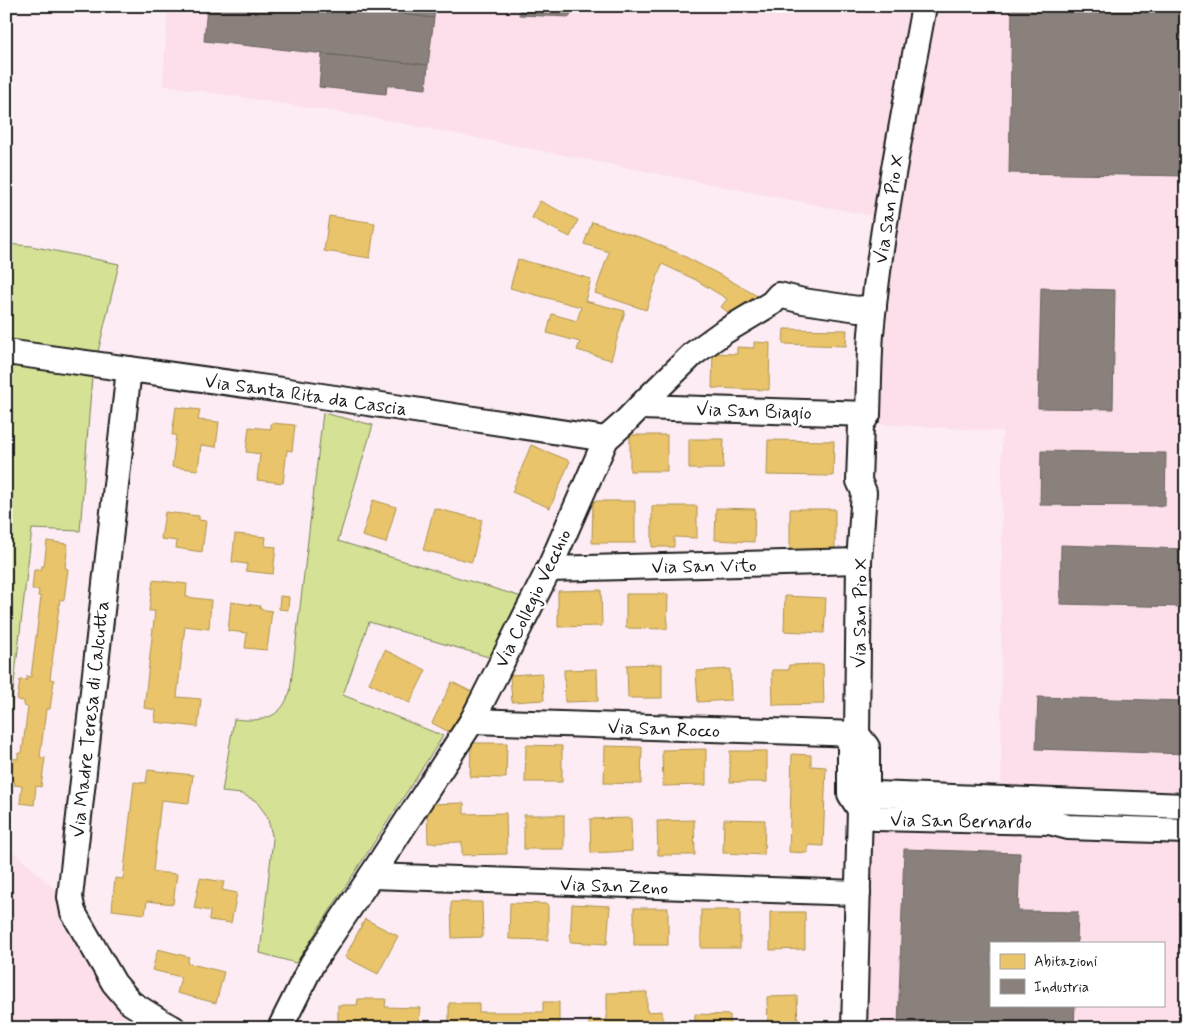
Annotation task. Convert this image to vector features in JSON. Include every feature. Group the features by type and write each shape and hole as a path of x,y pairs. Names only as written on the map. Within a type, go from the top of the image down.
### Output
{"street":[{"name":"Via San Pio X","path":"854,1028 860,810 867,793 867,747 857,734 859,561 864,492 875,479 877,422 868,414 871,335 880,252 924,6"},
{"name":"Via Collegio Vecchio","path":"280,1028 312,964 472,721 549,569 606,439 693,354 722,332 772,303 779,295 803,301 858,309 874,307"},
{"name":"Via Santa Rita da Cascia","path":"6,352 282,390 606,439"},
{"name":"Via Madre Teresa di Calcutta","path":"129,369 70,898 73,912 114,982 132,1004 173,1028"},
{"name":"Via San Biagio","path":"640,407 868,414"},
{"name":"Via San Vito","path":"549,569 859,561"},
{"name":"Via San Rocco","path":"472,721 857,734"},
{"name":"Via San Bernardo","path":"1186,806 875,794 860,810 875,818 1049,822 1068,827 1186,831"},
{"name":"Via San Zeno","path":"371,876 858,893"}],"shaded area":[{"path":"168,6 1186,6 1186,1028 863,1028 870,803 1001,805 1002,431 879,424 894,220 375,118 163,85"},
{"path":"6,845 72,905 145,1003 189,1028 6,1028"}],"green space":[{"path":"6,244 31,246 119,264 92,377 80,531 32,529 6,752"},
{"path":"323,413 373,425 338,541 522,597 492,658 369,622 343,695 443,736 296,963 260,953 273,839 267,816 256,801 242,794 222,792 234,719 254,720 267,718 283,706 290,692"}],"building: Abitazioni":[{"path":"540,201 578,220 570,237 532,218"},
{"path":"329,216 375,223 370,258 324,251"},
{"path":"592,222 645,239 680,254 759,297 734,317 721,307 727,299 696,280 662,264 646,310 595,293 609,252 584,244"},
{"path":"518,259 591,279 585,301 625,311 611,360 577,350 580,342 547,333 552,314 577,321 581,307 510,288"},
{"path":"784,329 847,330 846,346 783,344"},
{"path":"754,342 770,343 769,390 712,388 713,353 737,354 737,347 754,348"},
{"path":"176,407 200,410 198,420 219,422 216,447 201,445 198,470 172,467 176,435 172,435"},
{"path":"271,423 295,425 292,451 287,450 283,483 257,480 260,454 246,452 249,427 271,429"},
{"path":"630,435 667,435 667,471 630,471"},
{"path":"689,439 724,439 723,469 689,469"},
{"path":"768,440 834,441 833,476 767,475"},
{"path":"531,445 570,461 550,508 512,492"},
{"path":"373,500 396,507 386,543 362,536"},
{"path":"593,501 635,501 635,543 592,543"},
{"path":"652,506 697,506 697,538 674,537 674,547 652,547"},
{"path":"434,508 482,520 472,562 423,550"},
{"path":"716,508 755,509 754,542 715,540"},
{"path":"790,509 835,509 835,553 790,552"},
{"path":"165,512 199,516 199,520 206,521 202,552 176,548 177,541 161,539"},
{"path":"235,534 266,537 265,546 276,547 273,574 246,571 247,564 232,562"},
{"path":"47,541 68,544 65,568 68,569 64,600 60,599 50,679 54,680 50,709 46,709 40,757 45,758 41,787 36,786 34,805 20,803 22,786 14,785 15,782 7,781 10,758 18,759 18,753 22,753 28,707 24,706 24,701 17,700 20,680 27,680 27,676 31,677 41,597 38,596 39,590 32,589 34,570 41,570 42,566 44,566"},
{"path":"153,580 187,584 186,597 211,600 209,629 185,626 177,697 201,699 198,727 155,722 156,710 144,708 155,611 149,611"},
{"path":"601,590 602,626 558,627 558,591"},
{"path":"626,594 668,594 667,629 626,628"},
{"path":"280,596 289,597 288,610 279,609"},
{"path":"785,596 826,598 824,633 784,631"},
{"path":"231,602 260,606 260,609 272,611 267,650 245,648 247,633 228,631"},
{"path":"385,650 426,670 410,703 369,683"},
{"path":"662,664 662,698 628,698 627,665"},
{"path":"823,664 824,704 773,705 772,670 789,670 789,665"},
{"path":"597,669 598,701 565,702 564,670"},
{"path":"730,669 731,700 698,702 696,671"},
{"path":"542,673 544,700 512,702 510,675"},
{"path":"452,682 472,692 451,733 432,723"},
{"path":"471,743 507,743 506,778 470,777"},
{"path":"526,745 562,746 562,782 525,782"},
{"path":"605,746 642,747 641,784 604,783"},
{"path":"706,749 706,785 663,786 662,750"},
{"path":"730,751 767,751 767,782 730,782"},
{"path":"792,754 811,755 811,766 826,767 823,846 808,845 808,853 789,852"},
{"path":"148,770 193,775 189,803 161,800 153,872 177,874 173,904 147,901 145,914 112,910 115,878 123,879 134,782 146,783"},
{"path":"464,803 464,814 506,813 507,854 462,855 462,842 428,843 427,804"},
{"path":"524,815 564,815 564,849 524,849"},
{"path":"631,818 632,851 591,853 590,819"},
{"path":"724,819 765,820 764,855 723,853"},
{"path":"694,820 695,855 658,855 657,821"},
{"path":"200,878 224,882 222,890 237,893 231,923 209,920 210,911 194,908"},
{"path":"451,902 482,902 483,937 452,938"},
{"path":"510,903 548,904 548,940 509,939"},
{"path":"572,904 610,906 607,944 570,942"},
{"path":"634,908 668,908 668,945 634,945"},
{"path":"701,910 740,910 740,948 701,948"},
{"path":"770,912 805,912 805,949 770,950"},
{"path":"365,919 398,936 378,974 345,957"},
{"path":"158,949 189,957 187,963 224,972 216,1003 177,993 181,977 152,970"},
{"path":"647,992 647,1012 662,1011 663,1028 589,1028 589,1020 607,1020 607,993"},
{"path":"797,996 798,1028 768,1028 767,997"},
{"path":"358,999 386,999 385,1007 420,1008 419,1028 338,1028 338,1005 357,1005"},
{"path":"543,1002 559,1002 559,1028 449,1028 449,1003 479,1003 479,1012 543,1012"},
{"path":"695,1014 730,1015 730,1028 695,1028"}],"building: Industria":[{"path":"207,6 403,6 402,14 434,18 428,65 204,41"},
{"path":"403,6 435,6 434,18 402,14"},
{"path":"520,6 571,6 570,17 519,15"},
{"path":"1012,6 1186,6 1186,176 1009,173"},
{"path":"322,54 428,65 426,89 387,85 386,94 319,87"},
{"path":"1041,288 1115,290 1113,409 1038,408"},
{"path":"1041,451 1166,453 1165,506 1040,505"},
{"path":"1061,545 1186,549 1186,607 1060,604"},
{"path":"1038,697 1186,701 1186,754 1036,749"},
{"path":"904,849 1020,853 1018,911 1078,912 1077,942 990,942 990,1006 1075,1006 1074,1028 898,1028"}]}
